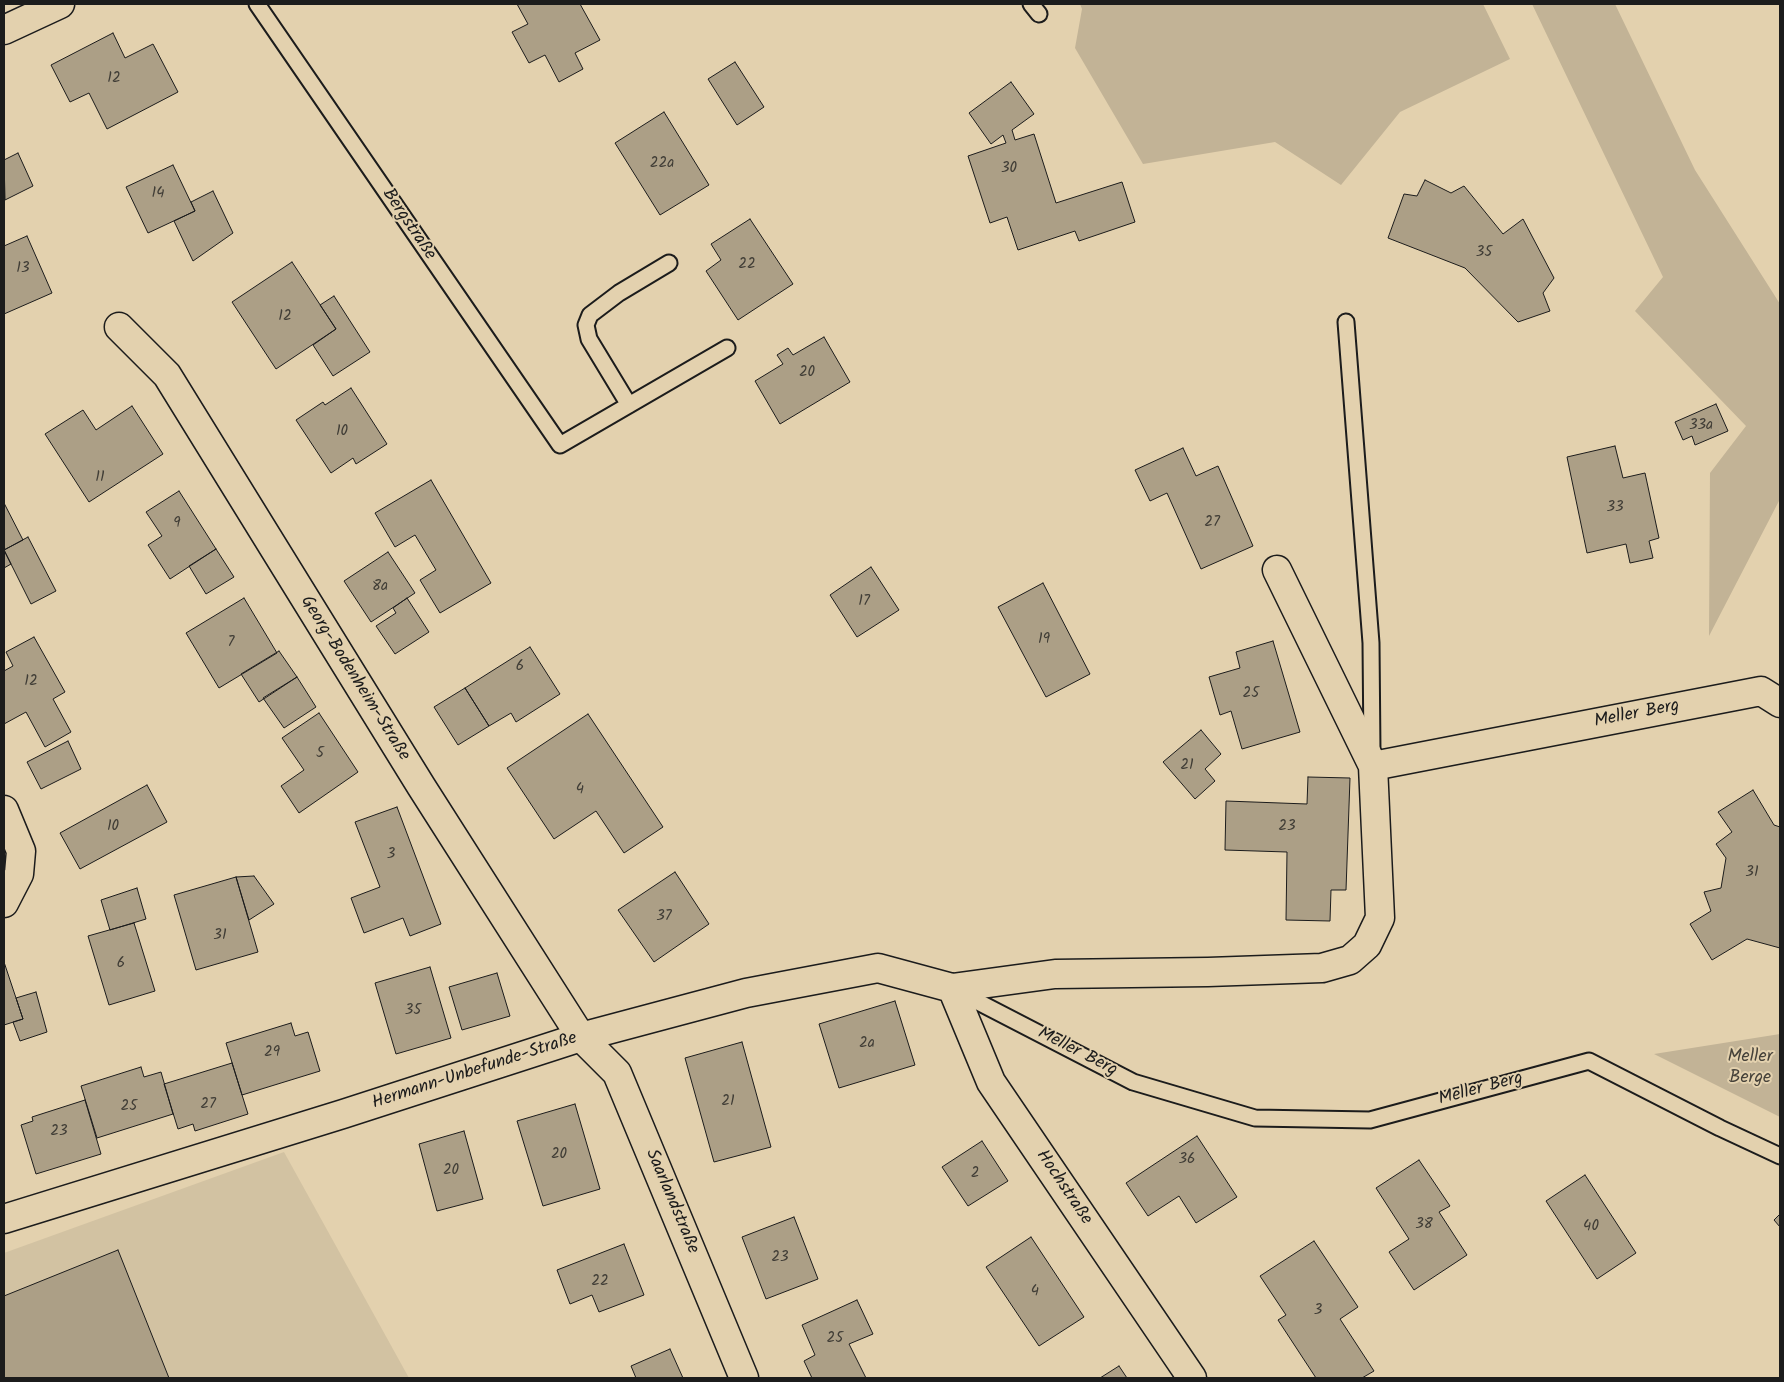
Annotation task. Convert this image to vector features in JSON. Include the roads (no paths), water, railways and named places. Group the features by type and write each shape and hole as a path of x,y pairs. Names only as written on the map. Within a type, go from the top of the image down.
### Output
{"street":[{"path":"4,30 60,4"},
{"name":"Georg-Bodenheim-Straße","path":"119,328 167,375 421,786 581,1037"},
{"path":"952,988 1055,974 1322,968 1350,960 1367,945 1380,918 1372,766 1276,570"},
{"name":"Meller Berg","path":"1372,766 1761,691 1780,703"},
{"path":"4,810 21,851 19,874 4,903"},
{"name":"Hermann-Unbefunde-Straße","path":"4,1220 334,1117 581,1037 746,993 878,968 952,988"},
{"name":"Hochstraße","path":"952,988 992,1082 1192,1378"},
{"name":"Saarlandstraße","path":"581,1037 617,1073 744,1378"}],"lane":[{"name":"Bergstraße","path":"256,4 560,446 629,405"},
{"path":"669,263 619,293 590,315 586,325 589,339 629,405 727,348"},
{"path":"1346,322 1371,643 1372,766"},
{"name":"Meller Berg","path":"952,988 1133,1082 1255,1118 1370,1120 1589,1060 1720,1128 1780,1156"}],"park label":[{"name":"Meller Berge","path":"1750,1068"}]}
